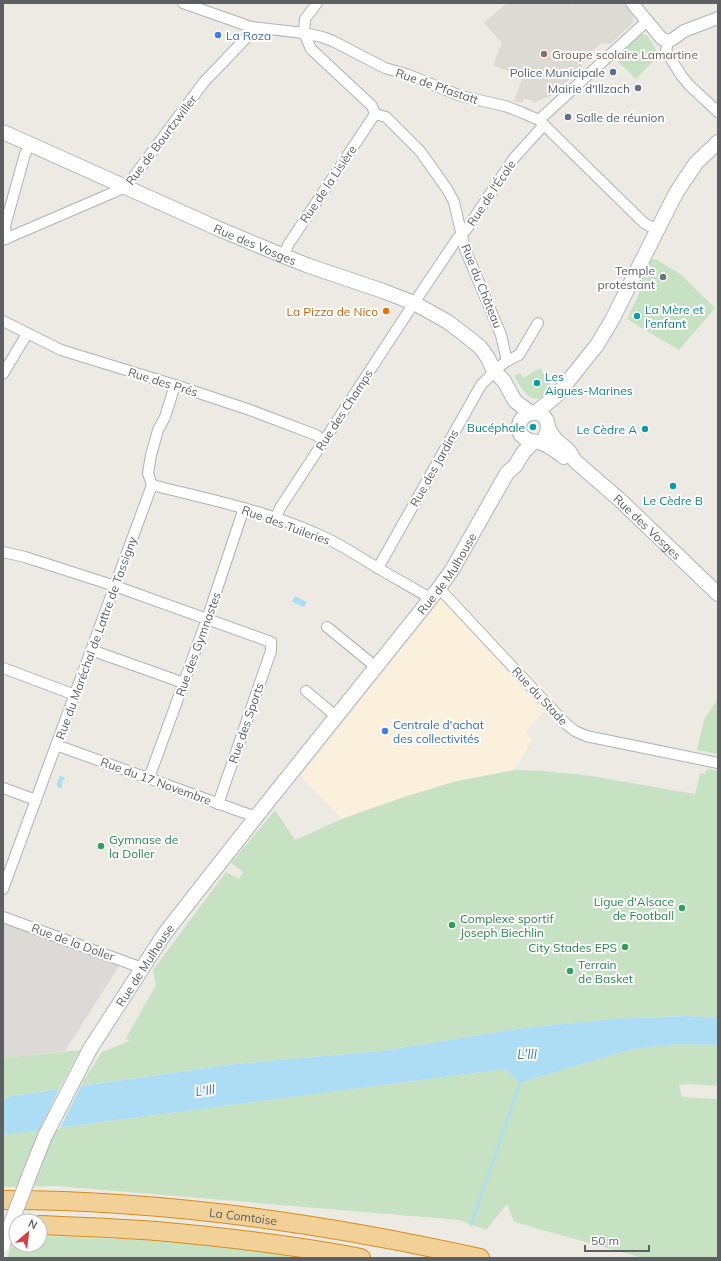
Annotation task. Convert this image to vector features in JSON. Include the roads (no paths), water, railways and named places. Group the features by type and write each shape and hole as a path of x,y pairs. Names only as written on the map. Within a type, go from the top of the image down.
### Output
{"highway":[{"name":"La Comtoise","path":"3,1200 95,1202 157,1206 242,1215 329,1228 413,1243 480,1258"},
{"name":"La Comtoise","path":"48,1225 154,1231 231,1238 361,1258"}],"main road":[{"name":"Rue des Vosges","path":"3,132 284,256 414,303 448,322 480,347 488,358 494,371 496,385 528,436 550,447 564,457 575,461"},
{"path":"557,395 549,414 545,436 528,436 520,422 524,416 533,413 557,395 597,345 612,320 676,193 696,163 718,142"},
{"name":"Rue des Vosges","path":"494,371 504,381 515,401 533,413 543,416 555,439 569,451 575,461 620,500 718,594"},
{"name":"Rue de Mulhouse","path":"3,1244 46,1136 90,1049 142,968 165,933 452,570 508,473 510,464 517,450 528,436"}],"street":[{"name":"Rue de Pfastatt","path":"183,3 251,27 304,33 333,41 385,68 406,74 461,96 505,106 523,112 541,122 644,223 657,230"},
{"path":"304,33 305,20 317,3"},
{"path":"632,3 662,39 668,41 684,31 718,18"},
{"name":"Rue de l'École","path":"414,303 457,239 466,230 480,211 514,158 541,122 647,21"},
{"name":"Rue de Bourtzwiller","path":"4,239 126,187 204,82 249,35 251,27"},
{"name":"Rue du Château","path":"304,33 311,49 372,106 375,114 386,117 420,151 447,189 454,202 465,249 501,335 507,361"},
{"path":"668,41 666,51 681,75 689,85 718,112"},
{"name":"Rue de la Lisière","path":"284,256 288,245 375,114"},
{"path":"4,239 5,226 25,154 30,144"},
{"name":"Rue des Champs","path":"276,518 280,508 414,303"},
{"name":"Rue des Prés","path":"3,321 61,350 250,410 316,435 324,441"},
{"path":"494,371 507,361 519,355 538,323"},
{"path":"3,374 27,334"},
{"name":"Rue des Jardins","path":"378,568 481,385 494,371"},
{"name":"Rue du Maréchal de Lattre de Tassigny","path":"3,889 152,485 148,473 151,454 158,430 165,418 175,385"},
{"name":"Rue des Tuileries","path":"152,485 244,508 276,518 322,536 348,549 378,568 435,593"},
{"name":"Rue des Gymnastes","path":"149,778 207,619 244,508"},
{"path":"3,552 25,557 115,586 207,619"},
{"name":"Rue du Stade","path":"435,593 566,724 575,731 586,736 718,762"},
{"name":"Rue des Sports","path":"207,619 271,642 271,651 218,804"},
{"path":"327,627 376,667"},
{"path":"91,650 184,683"},
{"path":"3,668 75,695"},
{"path":"306,690 337,717"},
{"name":"Rue du 17 Novembre","path":"56,744 256,817"},
{"path":"3,788 36,800"},
{"name":"Rue de la Doller","path":"3,917 142,968"}],"water":[{"path":"295,596 307,602 304,607 292,602"},
{"path":"60,776 64,777 65,779 62,782 62,787 59,788 57,784"},
{"name":"L'Ill","path":"687,1016 718,1018 718,1045 675,1044 633,1049 520,1083 505,1069 3,1135 3,1100 11,1096 235,1064 381,1051 516,1029 611,1019"}],"waterway":[{"path":"471,1225 521,1080"}],"place":[{"name":"La Roza","path":"218,35"},
{"name":"Groupe scolaire Lamartine","path":"544,54"},
{"name":"Police Municipale","path":"613,72"},
{"name":"Mairie d'Illzach","path":"638,88"},
{"name":"Salle de réunion","path":"568,117"},
{"name":"Temple protestant","path":"663,277"},
{"name":"La Pizza de Nico","path":"386,311"},
{"name":"La Mère et l’enfant","path":"637,316"},
{"name":"Les Aigues-Marines","path":"537,383"},
{"name":"Bucéphale","path":"533,427"},
{"name":"Le Cèdre A","path":"645,429"},
{"name":"Le Cèdre B","path":"673,486"},
{"name":"Centrale d'achat des collectivités","path":"385,731"},
{"name":"Gymnase de la Doller","path":"101,846"},
{"name":"Ligue d'Alsace de Football","path":"682,908"},
{"name":"Complexe sportif Joseph Biechlin","path":"452,925"},
{"name":"City Stades EPS","path":"625,947"},
{"name":"Terrain de Basket","path":"570,971"}]}
